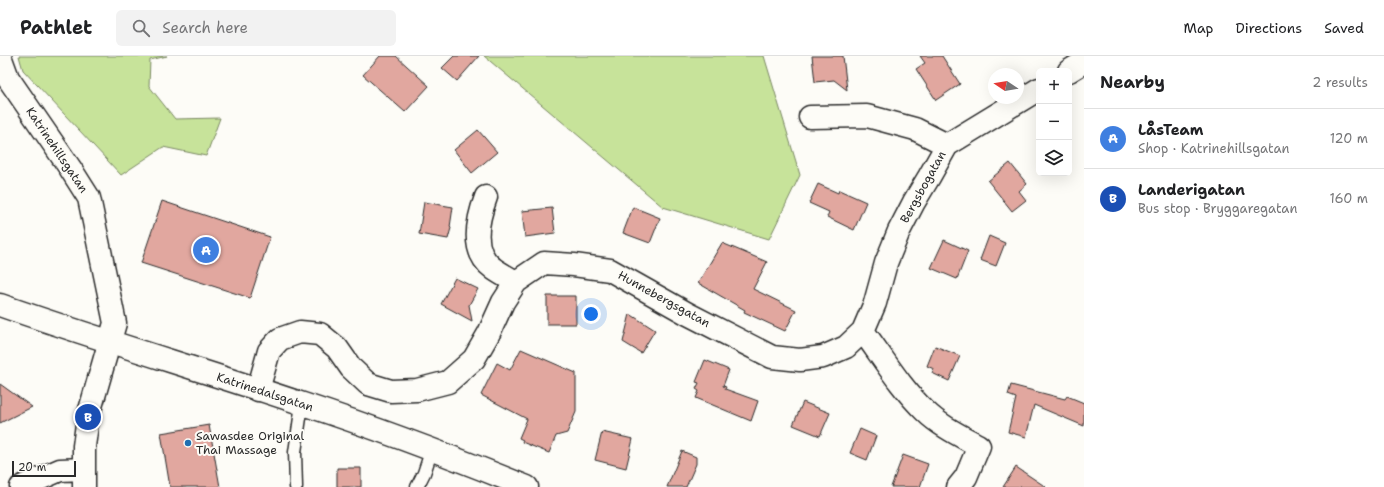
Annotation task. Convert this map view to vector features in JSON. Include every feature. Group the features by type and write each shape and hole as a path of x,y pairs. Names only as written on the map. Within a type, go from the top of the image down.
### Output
{"street":[{"name":"Katrinehillsgatan","path":"0,56 8,78 89,198 114,323 88,417 84,446 84,478"},
{"path":"1072,69 1084,62"},
{"name":"Bergsbogatan","path":"863,331 874,304 886,263 899,231 947,145 1036,91"},
{"path":"810,117 866,116 915,129 947,145"},
{"path":"486,197 479,214 476,237 482,255 493,269 516,282"},
{"name":"Hunnebergsgatan","path":"258,390 269,351 280,339 300,332 320,334 337,348 351,368 368,384 391,391 417,390 448,382 474,359 489,333 503,302 516,282 544,263 610,270 688,314 772,357 800,360 823,357 846,347 863,331"},
{"name":"Katrinedalsgatan","path":"0,305 109,342 302,404 432,449 527,487"},
{"path":"863,331 901,384 926,412 952,432 980,446 966,477 958,487"},
{"path":"21,487 60,470 84,478"}],"lane":[{"path":"296,487 295,452 302,404"},
{"path":"417,487 424,473 432,449"}],"green space":[{"path":"19,56 167,56 150,60 149,86 175,119 220,118 206,156 163,147 121,175 23,70"},
{"path":"484,56 764,56 800,175 769,239 663,207"}],"building":[{"path":"380,56 396,56 429,86 405,112 363,75"},
{"path":"454,56 479,56 457,81 442,68"},
{"path":"812,56 843,56 847,90 834,80 815,82"},
{"path":"920,56 942,56 960,84 936,100 916,69 925,63"},
{"path":"478,130 497,152 472,173 454,150"},
{"path":"1010,163 1027,184 1019,191 1026,200 1012,211 988,181"},
{"path":"818,184 838,193 839,190 866,202 854,230 827,217 829,212 809,203"},
{"path":"162,201 270,237 250,298 141,263"},
{"path":"424,202 453,207 451,228 448,239 419,234"},
{"path":"633,207 660,218 650,243 623,233"},
{"path":"552,208 555,233 525,237 522,211"},
{"path":"989,236 1005,243 996,266 980,260"},
{"path":"944,240 968,251 957,279 931,268"},
{"path":"722,243 767,262 753,289 796,310 785,331 744,312 745,310 698,283"},
{"path":"455,278 478,289 469,305 472,321 441,304"},
{"path":"547,296 576,296 576,324 547,324"},
{"path":"630,314 655,330 641,353 623,342"},
{"path":"935,346 960,356 949,381 932,373 934,369 927,366"},
{"path":"521,349 576,373 576,412 567,433 556,436 549,453 522,442 523,440 519,438 527,419 481,395 497,363 510,370"},
{"path":"705,360 729,370 723,386 726,387 725,389 758,401 751,421 696,398 699,391 696,389 699,383 696,382"},
{"path":"0,384 32,407 0,423"},
{"path":"1011,385 1065,399 1067,396 1084,403 1084,426 1034,405 1026,437 1008,432 1016,398 1008,395"},
{"path":"803,402 830,413 820,436 793,425"},
{"path":"209,425 220,487 170,487 161,433"},
{"path":"860,429 876,436 867,460 850,453"},
{"path":"602,432 633,439 626,468 595,460"},
{"path":"682,451 696,457 696,464 686,487 667,487"},
{"path":"903,455 928,464 920,487 891,487"},
{"path":"1016,467 1046,487 1003,487"},
{"path":"337,468 361,468 361,487 337,487"}],"place":[{"name":"LåsTeam","path":"206,250"},
{"name":"Landerigatan","path":"88,417"},
{"name":"Sawasdee Original Thai Massage","path":"188,443"}]}
